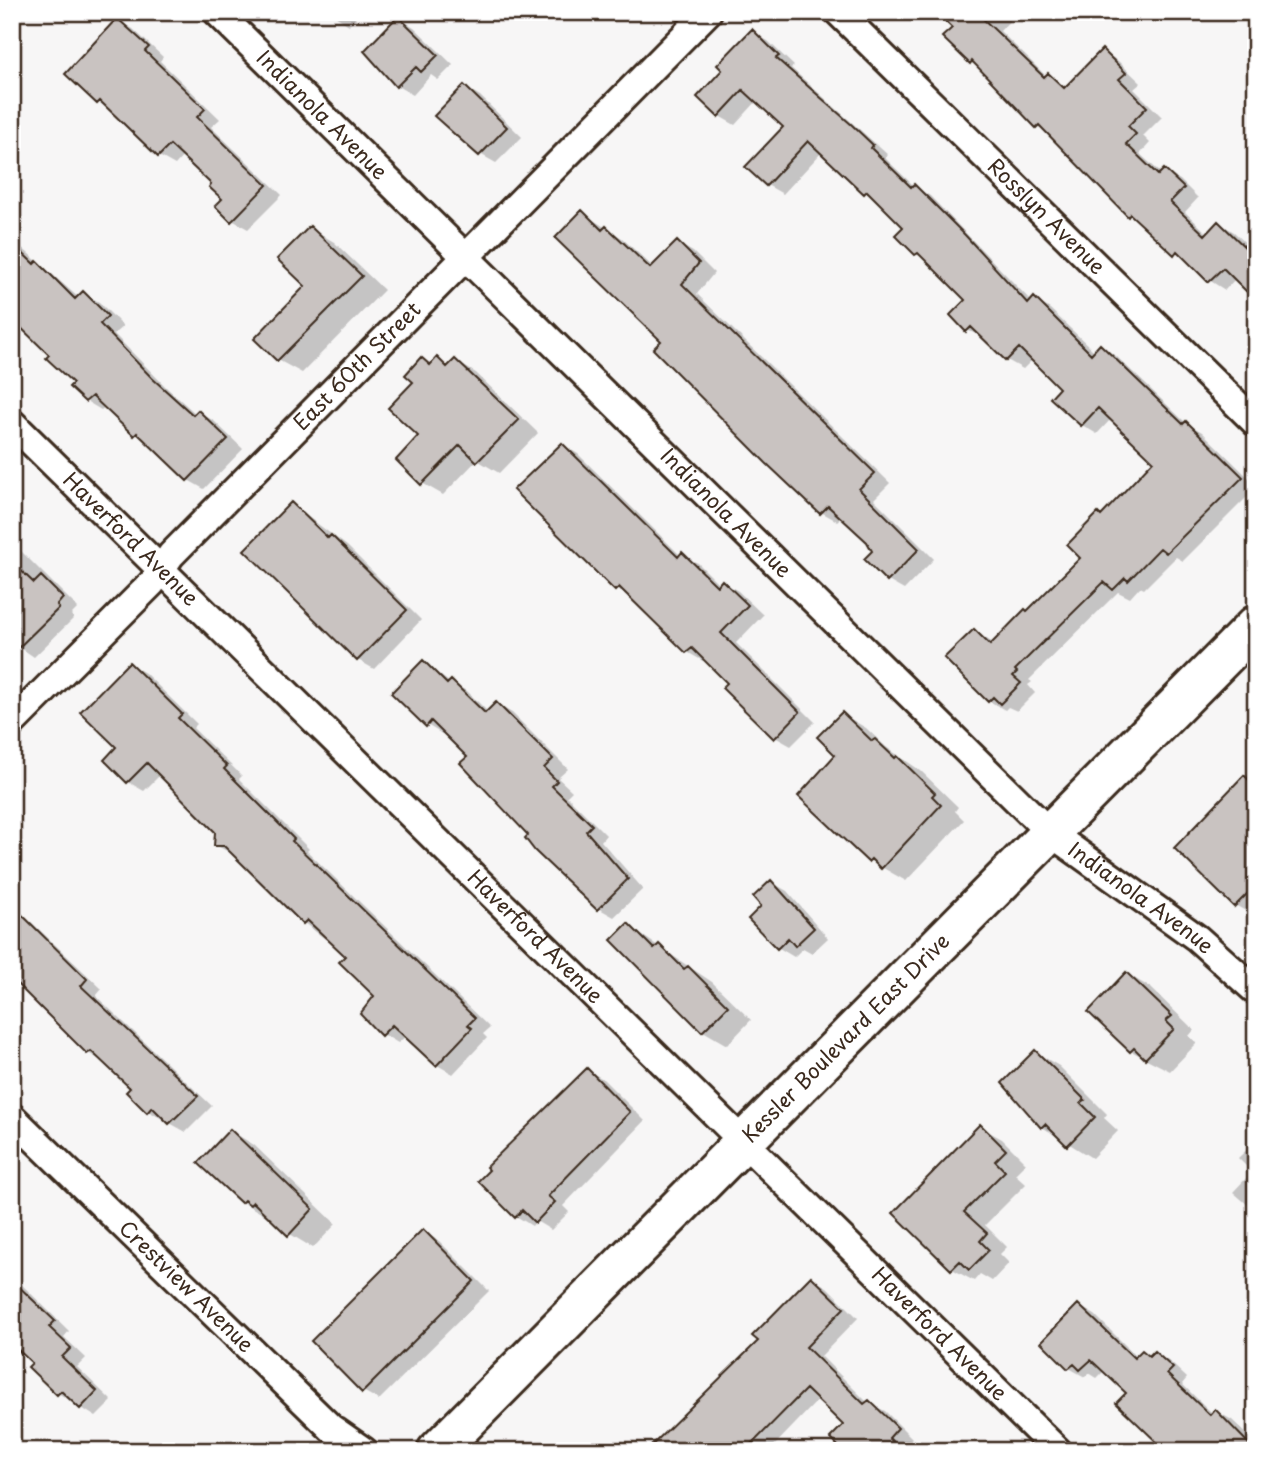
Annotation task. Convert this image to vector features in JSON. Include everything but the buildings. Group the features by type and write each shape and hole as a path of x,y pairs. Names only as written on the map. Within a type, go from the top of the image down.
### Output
{"main road":[{"name":"Kessler Boulevard East Drive","path":"437,1451 1256,625"}],"street":[{"name":"Indianola Avenue","path":"217,12 1049,832 1197,938 1256,991"},
{"name":"East 60th Street","path":"12,723 152,583 160,568 708,12"},
{"name":"Rosslyn Avenue","path":"838,12 1256,423"},
{"name":"Haverford Avenue","path":"12,422 1058,1451"},
{"name":"Crestview Avenue","path":"12,1117 331,1428 364,1451"}]}
